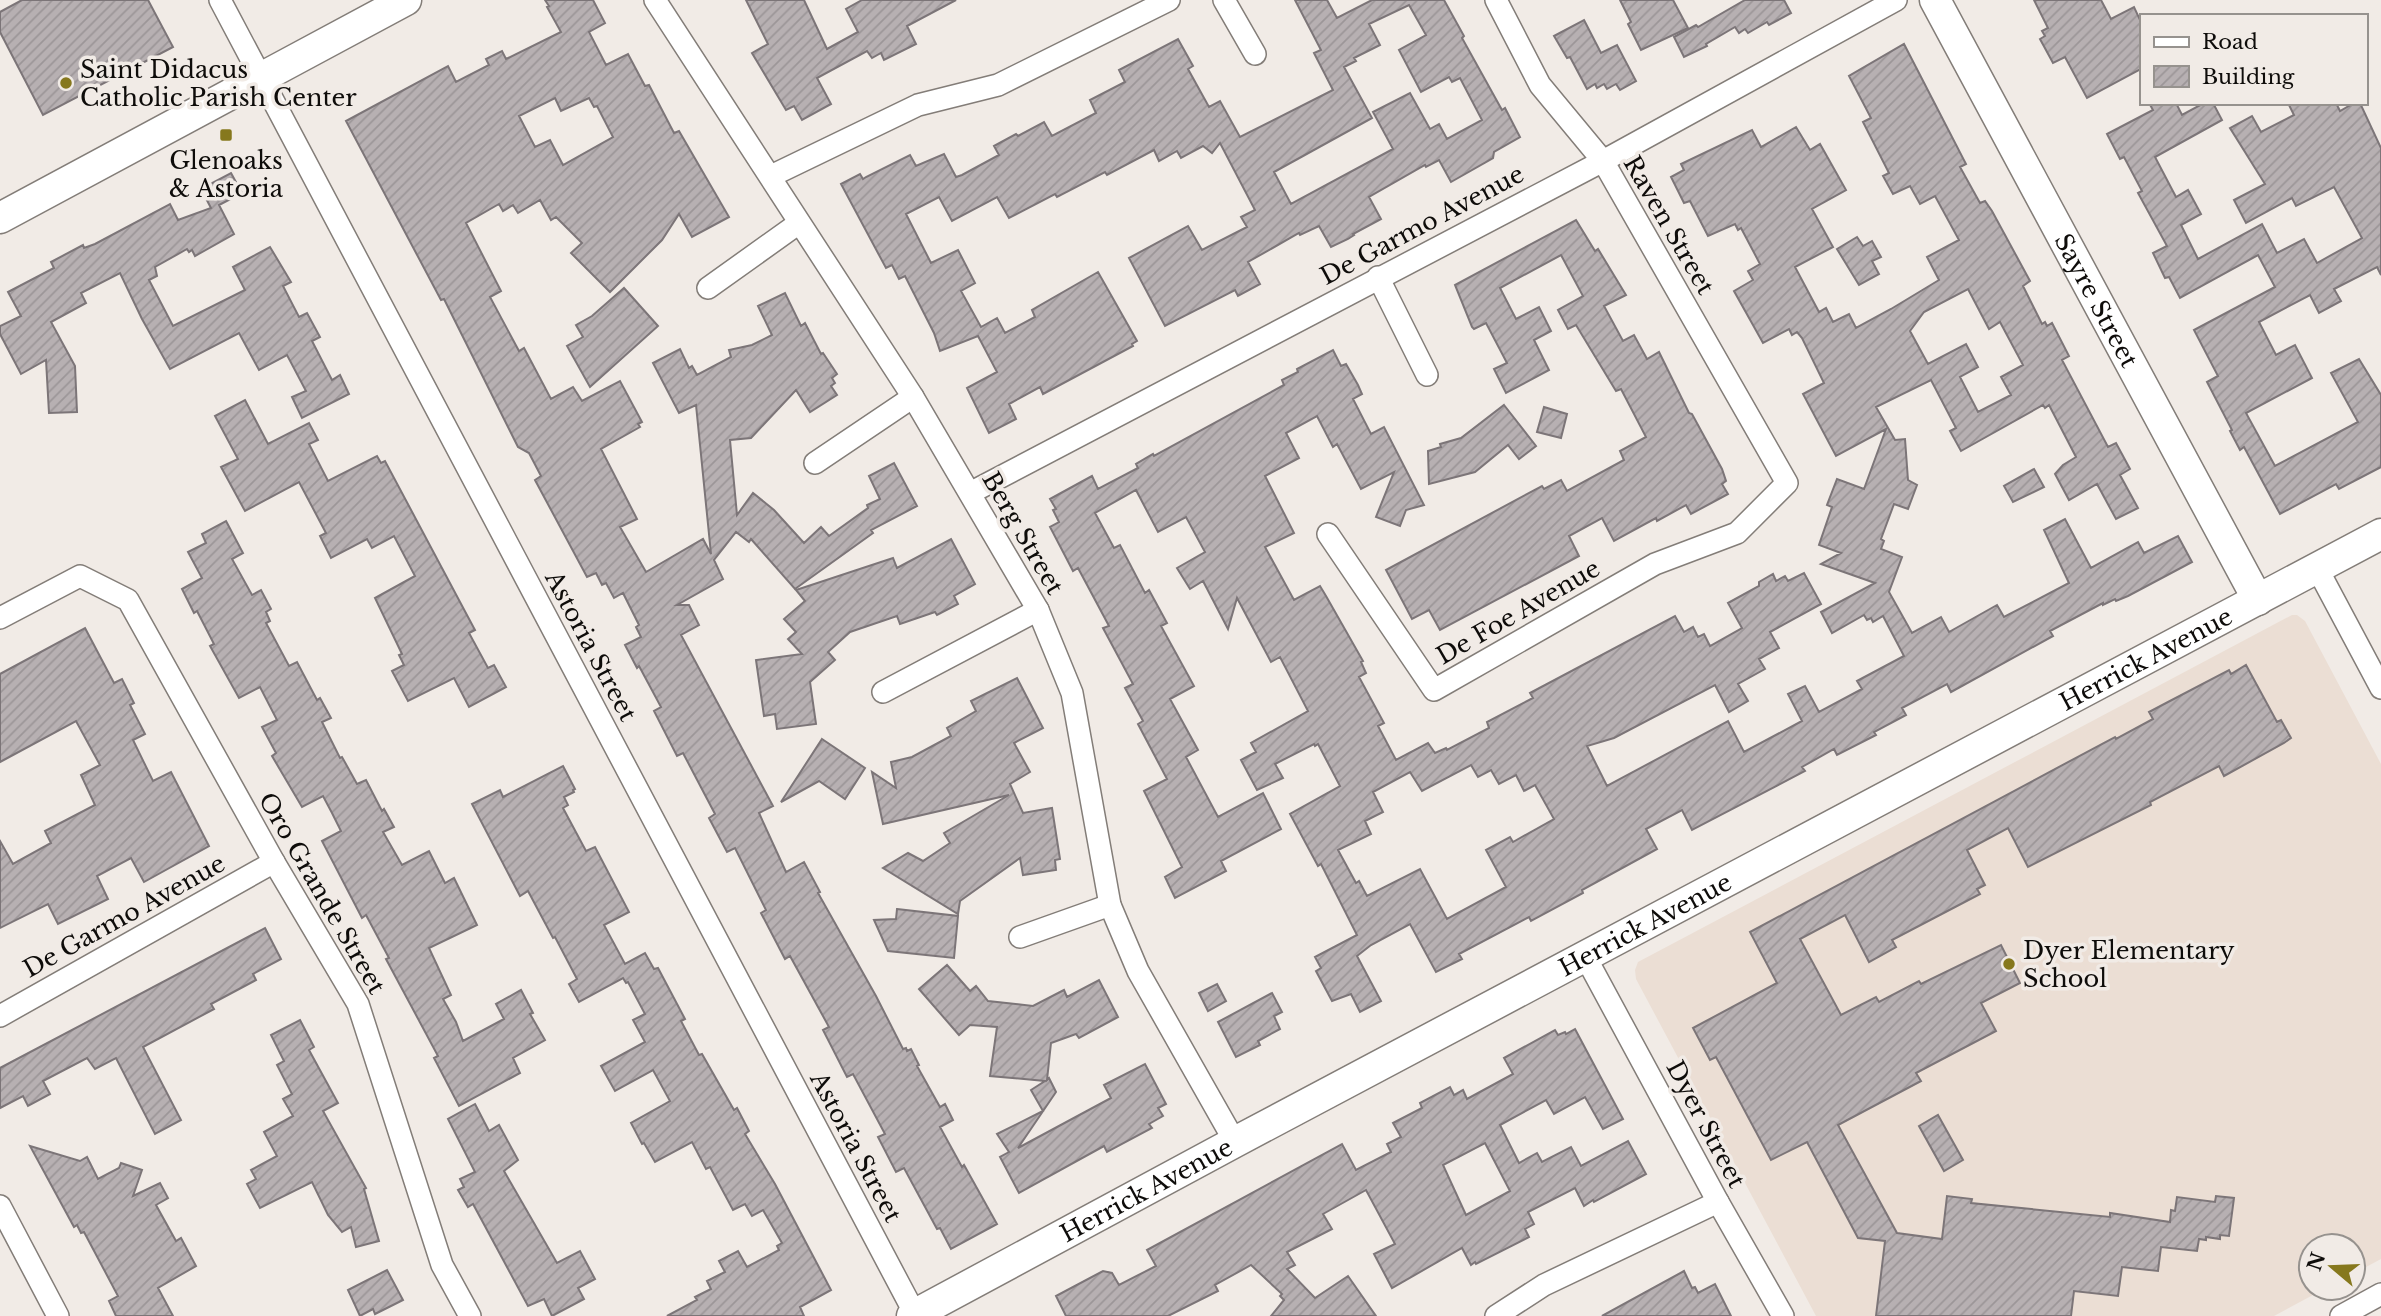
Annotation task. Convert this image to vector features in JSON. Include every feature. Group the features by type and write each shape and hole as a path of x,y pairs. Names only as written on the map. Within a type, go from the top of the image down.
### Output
{"street":[{"name":"Astoria Street","path":"220,0 914,1315"},
{"path":"0,218 406,0"},
{"name":"Berg Street","path":"655,0 913,397 1038,610 1072,693 1110,905 1138,971 1235,1142"},
{"path":"771,176 918,104 998,85 1168,0"},
{"path":"1224,0 1255,54"},
{"name":"Raven Street","path":"1496,0 1540,85 1603,161 1787,483"},
{"name":"De Garmo Avenue","path":"970,493 1603,161 1896,0"},
{"name":"Sayre Street","path":"1935,0 2258,600"},
{"path":"708,288 799,223"},
{"path":"1378,277 1427,375"},
{"path":"815,463 913,397"},
{"name":"De Foe Avenue","path":"1328,534 1434,690 1655,564 1737,533 1787,483"},
{"name":"Herrick Avenue","path":"914,1315 2381,534"},
{"path":"2317,568 2381,688"},
{"name":"Oro Grande Street","path":"0,618 80,576 128,600 274,862 358,1004 442,1265 470,1316"},
{"path":"883,692 1038,610"},
{"name":"De Garmo Avenue","path":"0,1016 274,862"},
{"path":"1020,937 1110,905"},
{"name":"Dyer Street","path":"1585,956 1783,1316"},
{"path":"1496,1316 1544,1285 1718,1202"},
{"path":"0,1206 58,1316"},
{"path":"2341,1316 2381,1294"}],"shaded area":[{"name":"Dyer Elementary School","path":"2292,615 2297,615 2305,621 2381,764 2381,1259 2367,1266 2367,1232 2297,1232 2297,1302 2300,1302 2274,1316 1816,1316 1636,979 1638,962"}],"building":[{"name":"Saint Didacus Catholic Parish Center","path":"22,0 148,0 173,47 43,115 0,32 0,12"},
{"path":"545,0 593,0 605,23 589,32 606,65 628,54 645,86 649,85 674,133 679,131 729,217 692,237 679,214 662,240 610,292 571,253 582,243 556,217 551,220 540,200 518,213 513,205 503,211 499,204 466,223 501,291 490,297 519,351 524,348 551,399 573,387 582,401 620,381 642,422 638,424 640,427 601,449 637,519 620,527 646,572 703,539 711,554 696,405 679,413 653,363 680,349 689,368 692,366 697,375 731,357 729,350 752,345 772,335 758,306 785,293 801,326 805,323 821,354 823,353 837,374 832,378 835,383 831,386 837,395 810,412 796,390 751,438 730,440 737,515 753,493 774,510 804,543 821,527 829,536 868,508 867,505 880,499 869,476 894,463 917,506 871,530 873,533 795,589 751,539 749,542 736,532 714,560 723,579 677,605 689,605 699,625 681,635 773,806 759,813 786,872 804,862 820,892 818,893 903,1049 911,1049 919,1065 917,1066 940,1107 945,1104 953,1120 940,1127 997,1224 951,1249 904,1168 896,1172 878,1137 885,1134 853,1074 847,1077 823,1030 829,1027 790,956 785,959 761,913 766,910 735,848 727,852 709,818 715,814 683,753 677,756 654,711 661,707 625,645 641,637 636,627 639,625 623,593 614,598 606,583 602,585 596,573 587,577 535,480 541,476 529,453 518,447 444,299 441,300 346,121 448,66 456,82 489,65 486,59 502,51 506,59 561,32 547,7 549,6","holes":["555,98 561,111 589,98 594,107 597,106 613,137 563,165 550,140 535,147 519,116"]},
{"path":"746,0 804,0 827,49 858,32 846,9 862,0 956,0 907,26 916,44 884,60 881,53 872,58 867,51 817,78 831,104 802,120 794,106 786,110 752,53 768,44"},
{"path":"1295,0 1327,0 1337,18 1372,0 1444,0 1464,36 1462,38 1520,137 1494,152 1493,158 1451,182 1439,160 1426,167 1425,165 1369,197 1381,219 1331,247 1319,226 1300,235 1299,233 1248,262 1260,284 1238,296 1235,290 1165,326 1129,258 1188,226 1202,250 1247,227 1241,217 1255,210 1220,143 1212,153 1203,146 1181,158 1177,151 1159,161 1154,150 1107,175 1105,172 1009,218 997,197 952,221 939,197 906,214 931,263 958,250 975,283 961,291 981,327 997,318 1005,333 1035,317 1032,310 1098,272 1137,341 1133,346 1043,394 1040,387 1009,404 1016,419 989,433 967,388 997,372 978,336 940,351 934,333 905,276 899,279 892,265 886,268 841,184 860,174 863,179 910,155 916,166 944,154 956,177 962,175 999,155 994,146 1016,134 1018,136 1044,122 1052,136 1096,113 1090,100 1125,82 1119,70 1178,39 1193,66 1188,69 1209,107 1220,101 1240,137 1333,90 1314,53 1321,50","holes":["1409,5 1426,35 1399,50 1421,92 1449,77 1452,82 1460,78 1482,120 1447,139 1439,124 1430,129 1410,93 1373,112 1393,149 1291,204 1274,172 1372,118 1344,67 1356,61 1354,58 1380,45 1369,24"]},
{"path":"1620,0 1673,0 1688,28 1641,50"},
{"path":"1745,0 1784,0 1791,13 1748,33 1745,29 1739,33 1735,27 1706,44 1707,46 1684,57 1674,37 1696,25 1698,27"},
{"path":"2034,0 2101,0 2111,19 2134,7 2140,20 2140,70 2087,98 2065,57 2053,63 2040,39 2045,36 2042,31 2048,28"},
{"path":"1584,20 1601,53 1617,45 1636,81 1620,90 1616,84 1607,89 1604,84 1597,88 1595,84 1587,89 1570,57 1567,58 1554,36"},
{"path":"1904,44 1966,164 1960,167 1980,203 1985,201 1992,211 2030,281 2023,286 2042,324 2045,322 2047,326 2052,323 2069,356 2062,360 2108,447 2116,443 2130,469 2120,475 2138,508 2116,519 2097,484 2069,500 2055,474 2076,457 2049,405 2045,408 2043,405 1961,451 1950,431 1956,428 1931,380 1876,407 1895,440 1905,439 1908,480 1917,485 1908,509 1894,504 1881,539 1884,541 1881,549 1902,557 1889,592 1912,633 1941,617 1949,632 1997,605 2004,617 2069,583 2044,530 2065,519 2091,568 2138,542 2144,553 2178,536 2192,562 2128,596 2103,603 2050,631 2053,636 1951,692 1947,684 1902,708 1906,715 1874,732 1876,735 1837,755 1834,749 1802,767 1805,771 1692,830 1682,810 1646,829 1657,849 1531,921 1529,917 1459,954 1462,959 1436,972 1410,924 1371,945 1357,956 1381,1001 1360,1012 1351,994 1332,1001 1316,971 1321,968 1315,957 1357,935 1321,864 1318,866 1290,814 1340,786 1318,744 1275,764 1283,778 1257,790 1241,760 1256,752 1251,743 1308,711 1280,657 1271,662 1237,598 1228,629 1203,581 1190,589 1177,568 1205,552 1186,517 1158,532 1136,490 1095,513 1114,548 1120,545 1145,593 1149,590 1167,623 1161,626 1194,686 1170,699 1198,750 1186,757 1218,817 1263,793 1281,829 1221,861 1226,871 1175,898 1165,877 1182,867 1144,791 1167,779 1138,724 1143,721 1125,688 1133,684 1103,628 1109,626 1078,568 1073,571 1050,527 1059,522 1050,499 1092,476 1098,489 1138,468 1136,464 1153,454 1154,456 1284,385 1282,380 1298,372 1297,369 1333,350 1341,366 1346,364 1358,385 1362,394 1353,399 1371,434 1384,427 1424,505 1406,510 1400,526 1376,517 1394,472 1361,489 1337,444 1333,447 1317,416 1286,433 1299,458 1265,476 1294,533 1265,547 1294,600 1320,586 1363,661 1361,662 1366,673 1359,677 1384,723 1378,726 1396,760 1428,743 1435,753 1446,748 1447,750 1489,728 1487,722 1533,698 1530,693 1675,616 1684,632 1693,627 1698,637 1704,634 1710,646 1742,628 1728,603 1759,586 1759,582 1773,574 1776,581 1785,576 1788,581 1804,573 1821,604 1770,632 1779,648 1759,659 1765,669 1738,684 1748,701 1729,712 1715,685 1614,738 1587,746 1607,786 1728,721 1744,752 1802,721 1788,694 1805,686 1819,712 1862,689 1857,681 1904,656 1883,616 1873,622 1871,618 1867,620 1864,615 1832,633 1821,612 1875,583 1821,564 1841,553 1819,545 1832,507 1827,505 1837,479 1864,489 1886,429 1836,456 1803,394 1824,383 1802,338 1797,332 1792,335 1789,329 1763,343 1734,291 1753,280 1748,271 1760,264 1741,228 1738,230 1735,224 1708,236 1690,201 1684,203 1671,177 1684,170 1681,164 1752,130 1761,147 1796,127 1810,150 1820,144 1846,190 1812,209 1833,247 1795,267 1819,312 1826,308 1833,322 1849,314 1856,328 1891,309 1939,280 1927,257 1959,240 1935,196 1920,204 1910,186 1893,194 1883,176 1889,173 1863,122 1871,118 1849,76","holes":["1968,289 1989,329 2000,322 2023,365 2001,377 2011,395 1978,412 1960,377 1978,367 1966,344 1928,364 1910,331 1924,312","1471,765 1478,777 1491,770 1499,784 1516,775 1524,791 1535,785 1554,819 1513,842 1510,837 1486,850 1506,887 1447,919 1420,869 1367,896 1359,881 1356,883 1338,850 1371,834 1365,821 1383,812 1373,792 1410,772 1422,791"]},
{"path":"2150,105 2177,105 2182,115 2200,105 2214,105 2222,120 2155,157 2176,197 2188,190 2201,214 2181,225 2198,259 2262,224 2277,253 2304,239 2317,263 2362,238 2334,187 2296,206 2292,198 2246,223 2234,200 2265,184 2230,128 2252,116 2261,132 2294,115 2289,105 2337,105 2340,111 2350,105 2361,105 2381,148 2381,275 2377,267 2334,289 2341,301 2319,313 2310,295 2259,322 2276,355 2295,345 2312,378 2246,413 2275,466 2358,422 2331,373 2359,359 2381,395 2381,467 2339,489 2336,484 2280,514 2244,447 2240,450 2207,382 2218,376 2194,330 2275,287 2258,255 2180,298 2169,277 2165,278 2153,253 2167,246 2138,193 2142,191 2124,157 2120,159 2107,134 2153,110"},
{"path":"231,173 242,193 219,205 234,234 195,256 192,250 189,252 187,249 155,267 157,276 149,280 173,326 245,290 233,267 270,247 291,282 283,286 299,317 307,313 320,337 312,341 332,380 340,375 349,394 302,418 292,397 306,391 287,355 259,370 239,333 170,369 120,273 81,293 86,303 51,322 75,366 77,412 49,413 46,360 21,374 0,334 0,326 21,316 8,292 54,268 51,262 83,245 84,248 95,244 170,204 178,220 211,208 201,189"},
{"path":"1576,220 1595,251 1598,249 1626,295 1604,306 1623,341 1634,335 1647,359 1659,352 1689,413 1722,469 1726,481 1722,484 1728,494 1691,514 1686,505 1614,541 1602,518 1569,536 1579,556 1440,630 1429,610 1412,619 1386,570 1542,486 1544,489 1561,480 1567,491 1624,460 1620,451 1646,437 1621,389 1616,391 1576,325 1568,329 1558,310 1583,296 1561,255 1500,288 1516,319 1539,307 1551,331 1534,340 1549,370 1506,393 1494,369 1507,363 1486,323 1474,329 1472,327 1455,285"},
{"path":"1857,237 1863,246 1872,241 1881,257 1872,261 1879,274 1859,285 1837,249"},
{"path":"624,288 658,326 590,387 567,346 583,337 576,325 592,316"},
{"path":"245,400 268,444 309,423 318,440 309,444 328,481 377,456 381,463 385,461 475,630 469,633 488,668 494,665 506,687 469,707 454,678 408,701 392,671 404,665 399,655 402,654 375,598 415,576 394,536 372,548 367,539 331,558 320,536 326,533 299,482 245,511 221,467 238,459 215,416"},
{"path":"1504,405 1536,446 1519,459 1508,445 1475,472 1429,484 1428,451 1441,447 1440,444 1461,438"},
{"path":"1544,407 1567,414 1561,438 1537,432"},
{"path":"2034,469 2044,487 2013,502 2004,486"},
{"path":"226,521 243,553 232,559 252,595 261,590 271,609 266,612 270,621 266,623 289,666 297,662 317,700 320,698 331,718 322,722 340,758 342,757 357,784 366,780 382,811 384,809 394,827 383,832 402,865 429,851 445,883 454,878 477,925 429,948 451,995 443,999 463,1041 504,1019 496,1004 521,990 533,1013 530,1014 545,1040 513,1058 520,1073 459,1106 434,1058 438,1056 386,959 389,958 366,915 362,918 322,841 341,831 323,796 302,807 272,756 276,753 262,727 277,720 260,687 239,698 210,646 214,644 197,611 194,613 182,589 202,578 188,552 206,543 202,534"},
{"path":"951,539 975,584 954,596 958,604 937,615 935,612 900,624 897,616 850,632 828,652 835,660 810,682 816,724 777,729 775,714 764,716 756,660 802,654 788,639 796,632 784,619 805,601 796,590 893,558 897,568"},
{"path":"85,628 114,683 122,679 134,703 130,705 145,734 133,740 153,781 171,772 209,846 144,882 131,858 97,876 108,899 58,924 48,904 0,928 0,841 13,864 51,843 45,831 95,805 81,775 100,765 76,721 0,762 0,674"},
{"path":"2246,665 2277,722 2281,720 2291,738 2284,743 2224,776 2219,766 2150,802 2151,805 2028,867 2008,828 1967,850 1985,885 1977,889 1980,894 1892,940 1896,947 1869,962 1845,915 1800,939 1841,1015 1876,997 1879,1002 1919,981 1921,984 2001,945 2020,983 1981,1003 1996,1031 1916,1073 1921,1081 1838,1125 1897,1233 1942,1239 1947,1196 1972,1199 1971,1203 2110,1217 2110,1213 2170,1222 2171,1210 2175,1211 2177,1197 2215,1202 2216,1196 2234,1198 2229,1236 2199,1239 2197,1251 2161,1247 2158,1271 2122,1267 2118,1296 2074,1291 2071,1316 1876,1316 1885,1241 1858,1238 1807,1142 1771,1160 1716,1057 1710,1060 1693,1028 1777,983 1750,932 2153,719 2149,712 2229,670 2231,674"},
{"path":"1017,678 1043,728 1014,743 1030,772 1010,784 1023,813 1052,808 1060,859 1055,860 1056,870 1023,875 1020,858 960,901 958,914 883,868 908,853 923,861 950,843 944,833 1009,795 883,824 872,772 896,788 891,762 912,757 951,736 947,728 976,711 971,701"},
{"path":"822,739 865,768 845,799 819,781 781,802"},
{"path":"563,766 575,789 564,797 568,805 563,808 586,851 595,847 629,912 604,925 625,964 645,953 654,969 658,968 685,1019 681,1021 699,1055 702,1054 734,1110 737,1108 749,1131 745,1134 775,1184 831,1290 800,1307 804,1316 667,1316 711,1289 707,1281 725,1272 719,1261 738,1251 747,1267 779,1250 777,1246 782,1243 763,1210 752,1216 745,1204 733,1210 710,1167 706,1169 692,1142 655,1162 644,1143 642,1144 631,1123 670,1101 653,1070 615,1091 601,1066 645,1042 633,1020 645,1014 628,982 623,978 579,1002 569,984 577,979 555,937 553,938 528,891 520,896 472,804 500,790 503,797"},
{"path":"897,909 958,916 954,958 888,951 874,920 896,919"},
{"path":"265,928 281,959 253,974 256,980 211,1004 214,1009 143,1047 181,1120 155,1134 116,1058 95,1069 87,1058 43,1081 50,1094 28,1106 23,1096 0,1108 0,1068"},
{"path":"947,965 970,991 976,986 988,1001 1033,1006 1064,990 1067,997 1099,980 1118,1017 1079,1038 1076,1034 1051,1043 1047,1080 1049,1078 1056,1092 1018,1148 1111,1098 1104,1085 1145,1064 1166,1104 1158,1108 1163,1116 1149,1124 1152,1128 1107,1152 1104,1146 1019,1193 1000,1157 1009,1152 997,1134 1043,1111 1031,1090 1045,1081 990,1076 997,1027 970,1025 959,1035 919,989"},
{"path":"1217,984 1226,1001 1208,1011 1199,993"},
{"path":"1272,993 1282,1012 1274,1016 1280,1029 1258,1041 1260,1045 1236,1057 1218,1022"},
{"path":"300,1020 314,1047 309,1050 338,1103 323,1111 366,1188 364,1189 379,1241 356,1247 351,1227 342,1232 328,1215 312,1182 260,1208 247,1184 256,1179 251,1170 277,1156 264,1132 293,1116 283,1099 292,1094 277,1065 284,1061 271,1035"},
{"path":"1575,1029 1623,1119 1603,1129 1585,1097 1554,1114 1546,1100 1500,1125 1519,1163 1537,1153 1542,1162 1571,1147 1581,1166 1628,1141 1646,1174 1584,1206 1575,1188 1528,1212 1534,1224 1525,1229 1529,1237 1471,1265 1462,1248 1392,1288 1374,1254 1395,1244 1366,1190 1323,1214 1332,1229 1287,1252 1295,1265 1287,1269 1315,1298 1348,1276 1376,1316 1271,1316 1284,1300 1280,1296 1282,1294 1251,1265 1215,1285 1218,1291 1168,1316 1066,1316 1056,1296 1103,1271 1112,1273 1119,1285 1156,1266 1147,1250 1342,1144 1356,1170 1391,1152 1387,1144 1401,1137 1393,1123 1422,1108 1420,1103 1450,1087 1454,1095 1463,1090 1467,1099 1513,1074 1504,1058 1555,1030 1558,1035 1565,1032 1566,1034","holes":["1485,1143 1510,1191 1466,1215 1443,1165"]},
{"path":"475,1104 489,1131 499,1125 518,1160 504,1171 557,1263 580,1251 595,1279 578,1288 584,1299 552,1316 544,1299 528,1306 473,1204 468,1207 458,1190 464,1187 460,1179 475,1172 448,1119"},
{"path":"1938,1115 1963,1160 1944,1171 1919,1126"},
{"path":"30,1146 80,1161 87,1157 98,1179 119,1168 121,1163 142,1170 133,1196 160,1183 168,1198 156,1205 176,1241 181,1238 196,1266 158,1288 173,1316 116,1316 109,1301 118,1296 84,1232 81,1233 77,1225 74,1227"},
{"path":"387,1270 403,1300 375,1314 373,1309 360,1316 348,1290"},
{"path":"1684,1271 1692,1288 1695,1287 1698,1293 1715,1284 1731,1316 1602,1316"}],"place":[{"name":"Saint Didacus Catholic Parish Center","path":"66,83"},
{"name":"Glenoaks & Astoria","path":"226,135"},
{"name":"Dyer Elementary School","path":"2009,964"}]}
